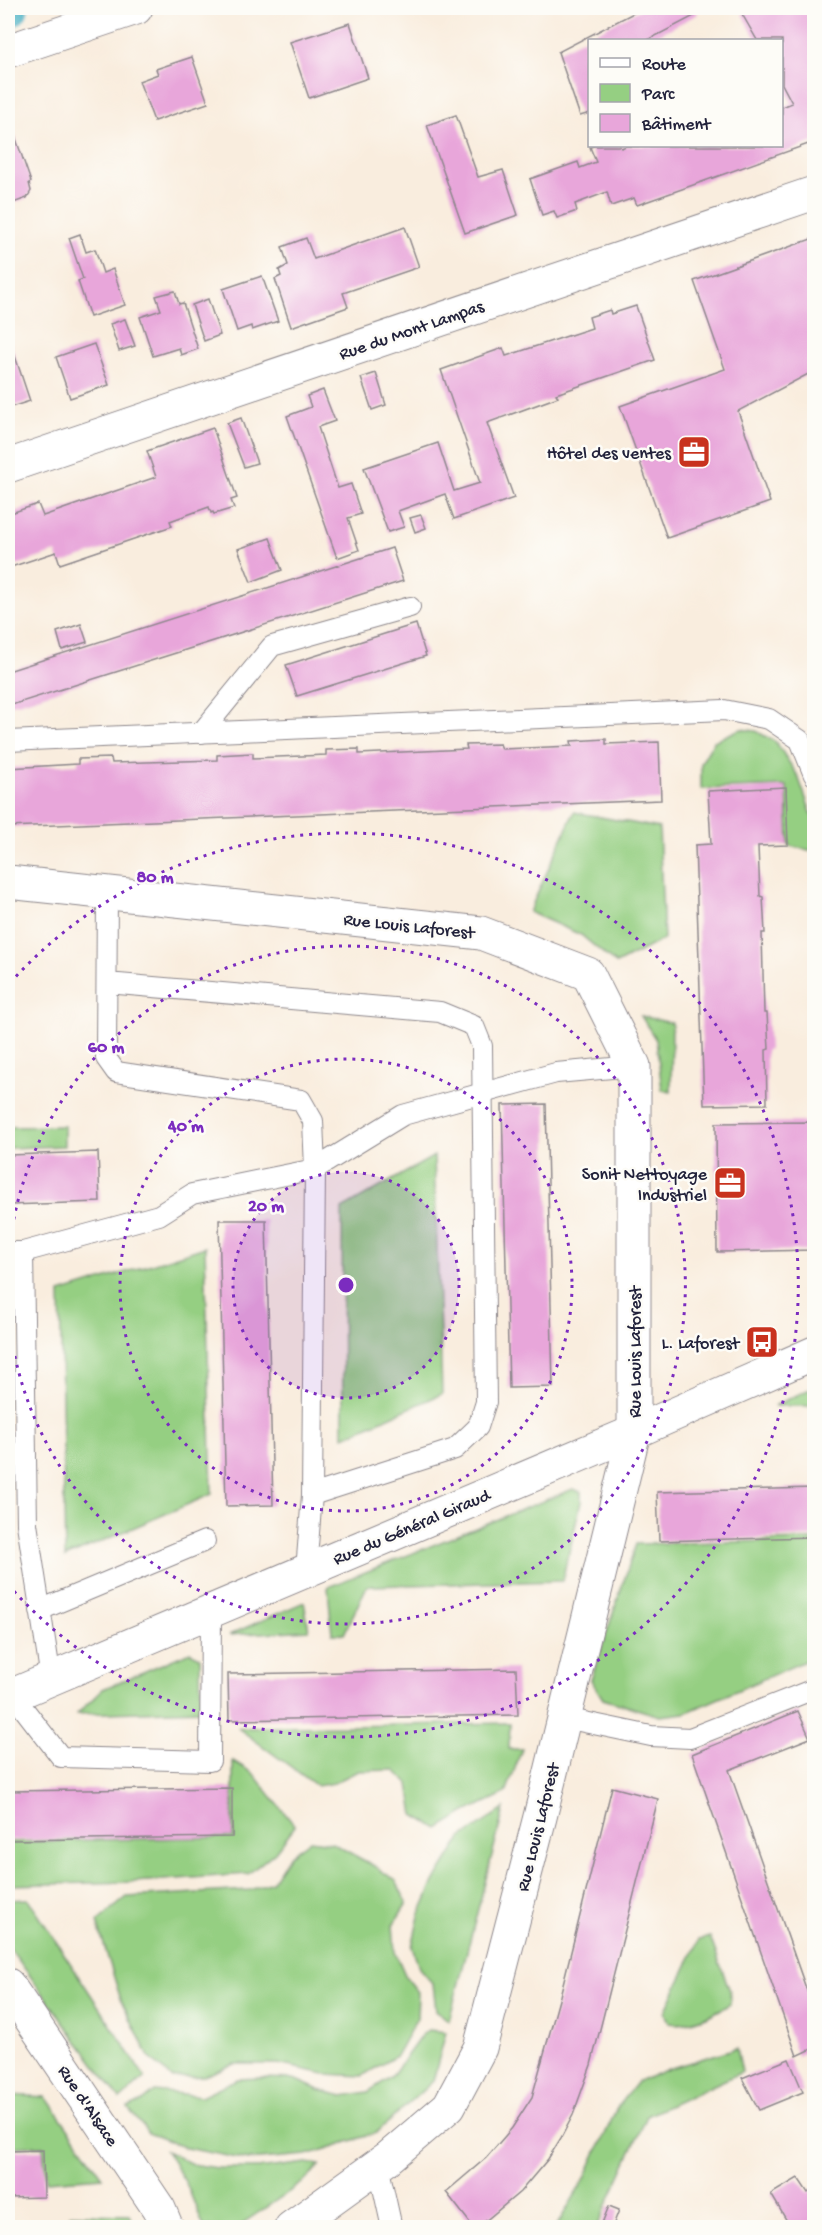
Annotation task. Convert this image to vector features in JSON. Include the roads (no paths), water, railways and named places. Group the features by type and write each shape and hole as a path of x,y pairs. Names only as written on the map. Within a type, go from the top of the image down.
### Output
{"street":[{"path":"8,51 136,8"},
{"name":"Rue du Mont Lampas","path":"8,466 814,193"},
{"name":"Rue Louis Laforest","path":"8,882 481,933 588,974 634,1066 634,1432 563,1724 480,2048 449,2106 378,2165 291,2228"},
{"name":"Rue du Général Giraud","path":"10,1696 634,1432 814,1353"},
{"name":"Rue d'Alsace","path":"8,1985 159,2209 167,2228"}],"lane":[{"path":"201,733 272,646 410,607"},
{"path":"8,741 724,710 769,719 800,740 814,776"},
{"path":"107,892 106,1058 116,1072 301,1100 313,1121 315,1169 312,1495 306,1571"},
{"path":"107,983 440,1012 474,1026 482,1046 486,1402 478,1427 455,1449 312,1495"},
{"path":"51,1679 27,1524 15,1252 159,1215 192,1194 315,1169 404,1115 556,1073 634,1066"},
{"path":"40,1610 205,1541"},
{"path":"10,1696 61,1757 210,1761 211,1611"},
{"path":"563,1724 651,1736 690,1738 814,1689"},
{"path":"378,2165 392,2228"}],"place":[{"name":"Hôtel des ventes","path":"694,452"},
{"name":"Sonit Nettoyage Industriel","path":"730,1183"},
{"name":"L. Laforest","path":"762,1342"}]}
